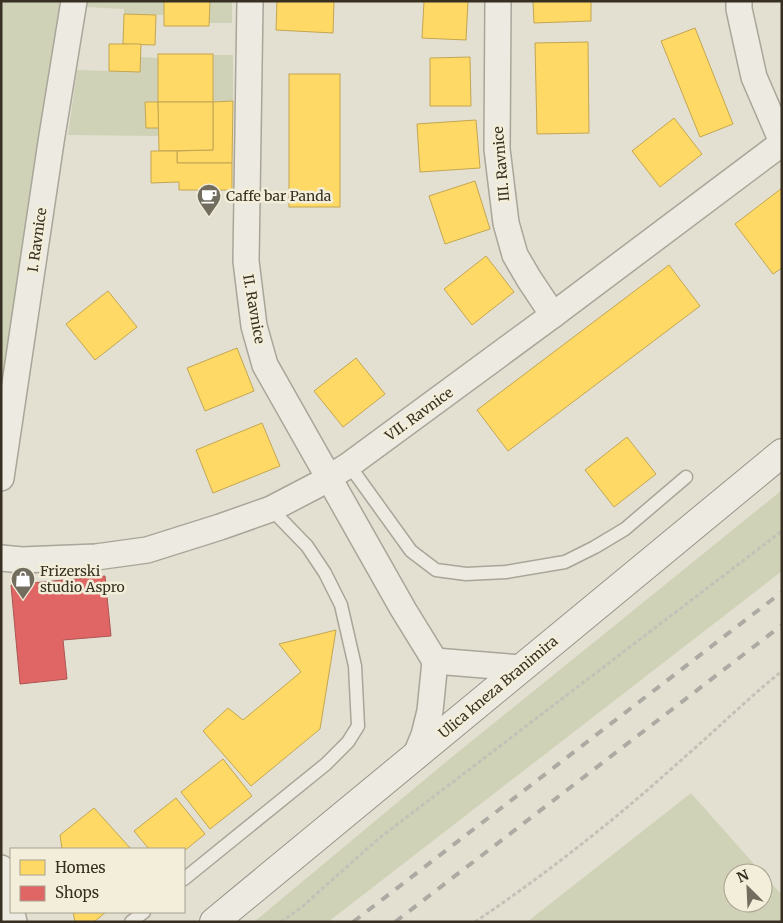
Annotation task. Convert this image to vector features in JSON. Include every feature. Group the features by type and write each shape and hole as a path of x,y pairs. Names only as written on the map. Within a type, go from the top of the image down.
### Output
{"main road":[{"name":"Ulica kneza Branimira","path":"214,922 782,453"}],"street":[{"name":"I. Ravnice","path":"1,478 74,1"},
{"name":"II. Ravnice","path":"250,1 246,261 254,326 265,364 339,471 403,609 435,661"},
{"name":"III. Ravnice","path":"498,1 497,149 506,223 516,255 529,279 554,315"},
{"path":"738,1 738,9 754,78 782,143"},
{"name":"VII. Ravnice","path":"1,558 22,560 96,557 147,550 271,509 339,471 554,315 782,143"},
{"path":"414,757 424,735 430,711 435,661 521,668"},
{"path":"1,868 10,905"}],"lane":[{"path":"339,471 410,551 436,570 466,574 506,572 565,562 625,529 686,477"},
{"path":"185,878 326,764 348,742 358,726 355,666 341,605 325,573 307,546 271,509"},
{"path":"131,922 143,913"}],"path":[{"path":"281,922 303,906 378,839 782,532"},
{"path":"475,922 526,887 586,841 679,762 755,692 782,671"}],"green space":[{"path":"1,1 63,1 1,428"},
{"path":"86,1 164,1 164,15 124,14 124,9 85,7"},
{"path":"210,1 232,1 232,23 209,23"},
{"path":"212,55 233,55 233,101 213,102"},
{"path":"140,57 158,58 158,102 145,103 146,128 159,128 158,136 68,135 77,70 140,72"},
{"path":"782,490 782,571 328,922 254,922 447,761"},
{"path":"691,793 753,863 723,863 723,913 773,913 773,885 782,895 782,922 527,922"}],"building: Homes":[{"path":"164,1 210,1 209,26 164,26"},
{"path":"277,1 334,1 333,33 276,30"},
{"path":"424,1 468,1 466,40 422,38"},
{"path":"533,1 591,1 591,21 534,23"},
{"path":"124,14 156,15 155,45 123,44"},
{"path":"695,28 733,124 700,137 661,41"},
{"path":"588,42 589,133 537,134 535,43"},
{"path":"109,44 141,44 140,72 109,71"},
{"path":"158,54 213,54 213,102 158,102"},
{"path":"470,57 471,106 430,106 430,58"},
{"path":"289,74 340,74 340,207 289,207"},
{"path":"233,101 232,163 177,163 177,151 213,150 213,102"},
{"path":"145,102 158,102 159,128 146,128"},
{"path":"158,102 213,102 213,150 159,151"},
{"path":"674,118 702,154 660,187 632,151"},
{"path":"476,120 480,168 420,172 417,124"},
{"path":"151,151 177,151 177,163 232,163 232,190 179,190 179,182 151,183"},
{"path":"475,181 490,229 445,244 429,196"},
{"path":"782,188 782,268 773,274 735,224"},
{"path":"486,256 514,292 472,325 444,289"},
{"path":"669,265 700,306 508,451 477,410"},
{"path":"108,291 137,327 95,360 66,324"},
{"path":"237,348 254,391 205,411 187,368"},
{"path":"356,358 385,394 343,427 314,391"},
{"path":"262,423 280,466 213,493 196,450"},
{"path":"627,437 656,474 614,507 585,470"},
{"path":"336,630 320,729 251,786 203,731 228,708 243,720 301,672 279,644"},
{"path":"223,759 252,796 210,829 181,792"},
{"path":"176,798 205,834 185,850 185,848 148,848 134,831"},
{"path":"94,808 130,848 62,848 60,835"},
{"path":"73,913 105,913 94,922 75,922"}],"building: Shops":[{"path":"105,576 111,636 63,640 67,679 20,684 11,585"}],"railway":[{"path":"353,922 782,592"},
{"path":"395,922 782,625"}],"place":[{"name":"Caffe bar Panda","path":"209,217"},
{"name":"Frizerski studio Aspro","path":"23,600"}]}
